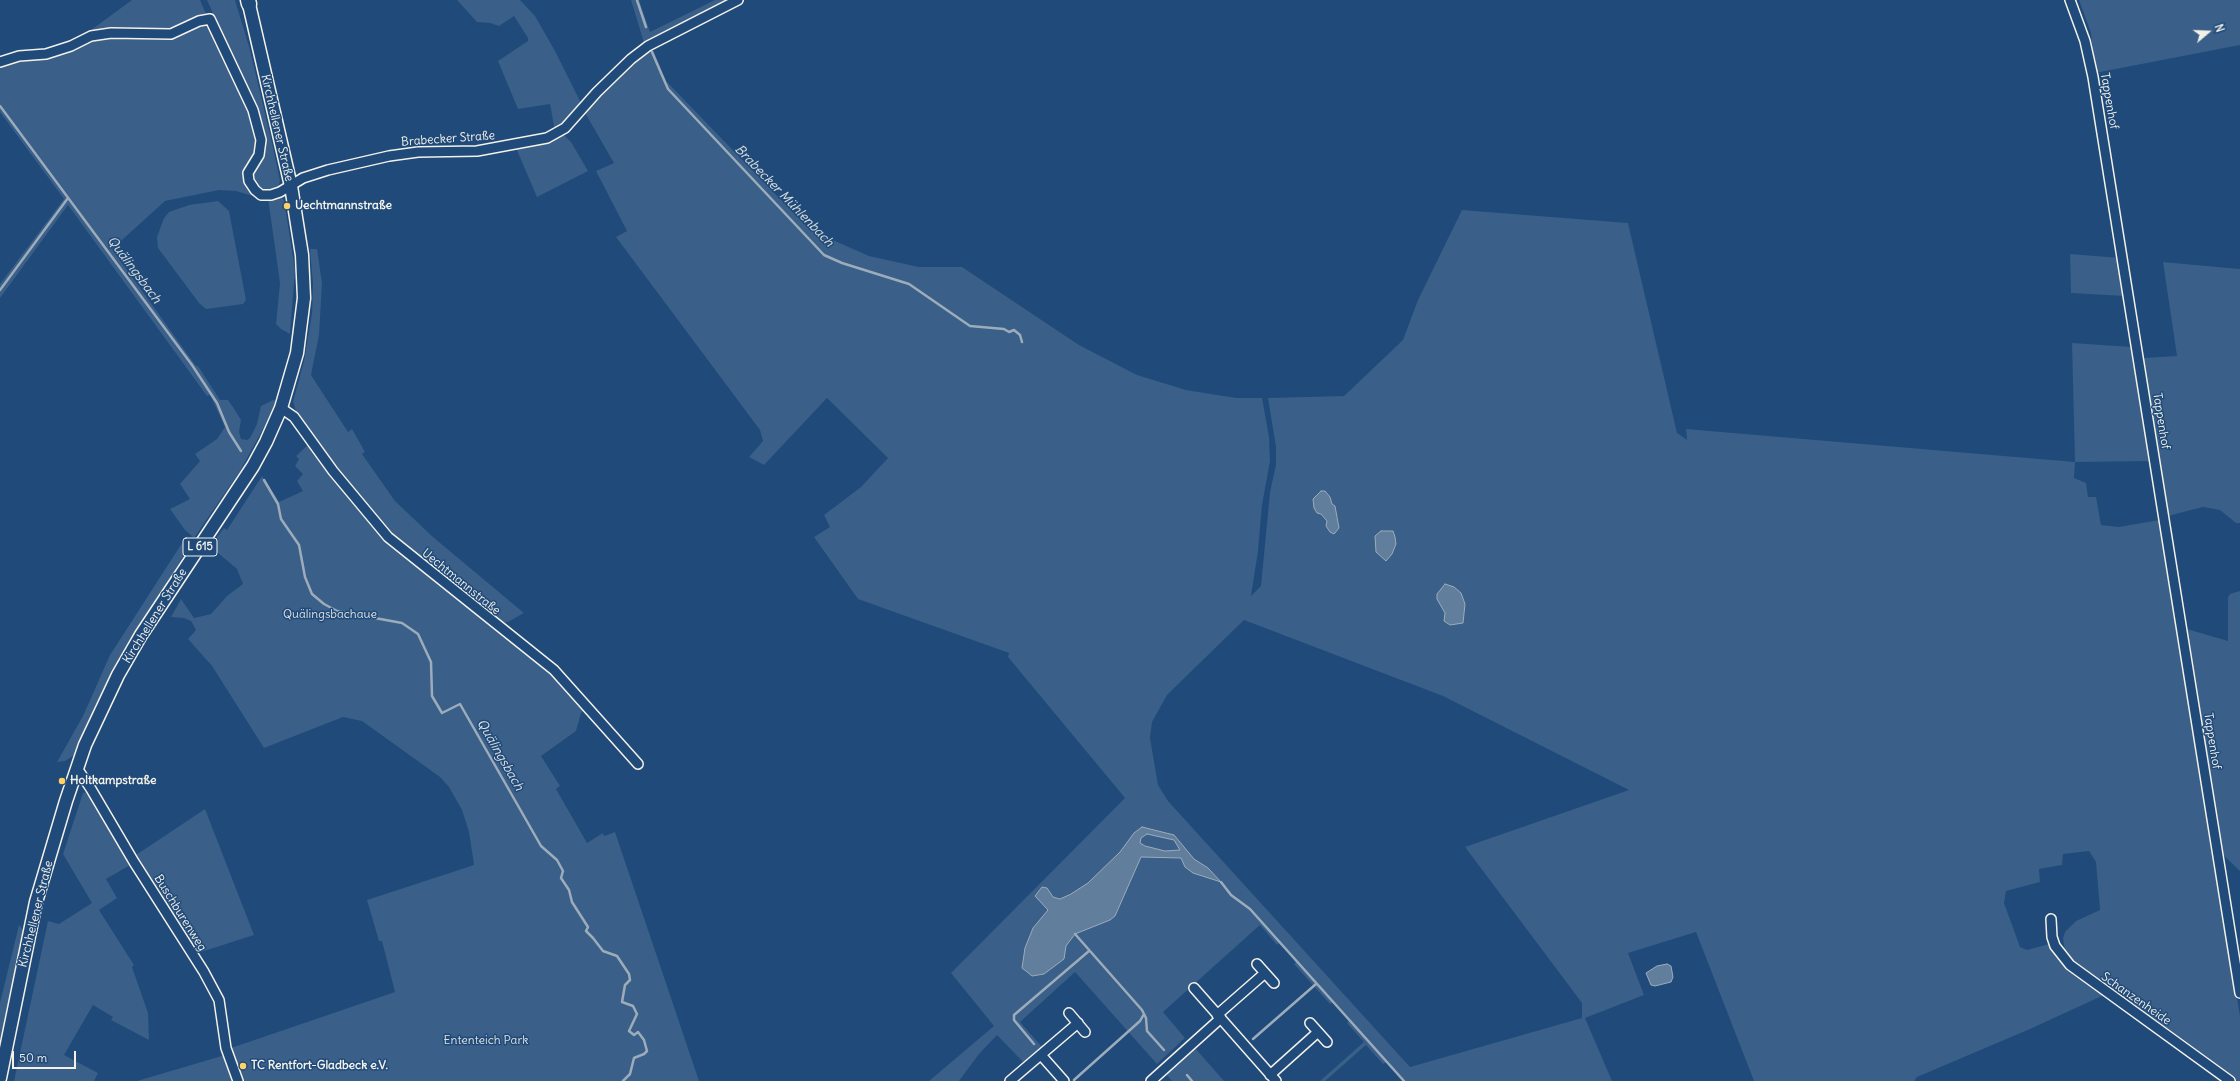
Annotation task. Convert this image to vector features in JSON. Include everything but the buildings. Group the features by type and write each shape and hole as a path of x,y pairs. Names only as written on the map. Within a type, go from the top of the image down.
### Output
{"main road":[{"name":"Kirchhellener Straße","path":"0,1078 36,902 76,768 118,674 141,636 253,466 281,408 297,353 304,298 302,255 291,186 248,1"}],"street":[{"name":"Brabecker Straße","path":"291,186 304,178 328,170 389,156 418,152 477,151 547,138 564,128 597,92 631,59 648,46 738,0"},
{"name":"Tappenhof","path":"2070,0 2085,40 2093,77 2240,992"},
{"path":"0,62 18,56 46,54 71,46 91,36 111,33 172,34 199,21 210,19 253,110 261,140 259,155 248,173 249,181 255,190 262,195 271,195 291,186"},
{"name":"Uechtmannstraße","path":"281,408 294,418 333,470 388,537 554,670 638,764"},
{"name":"Buschburenweg","path":"76,768 92,789 134,862 208,979 218,1000 226,1048 238,1081"},
{"name":"Schanzenheide","path":"2051,919 2052,937 2055,946 2070,965 2230,1081"},
{"path":"1257,964 1274,983"},
{"path":"1151,1081 1265,973"},
{"path":"1194,988 1273,1078 1318,1032"},
{"path":"1069,1013 1085,1032"},
{"path":"1010,1081 1078,1023"},
{"path":"1310,1023 1327,1042"},
{"path":"1041,1055 1064,1081"}],"green space":[{"path":"132,0 200,0 206,14 202,15 249,107 258,135 257,150 252,160 253,196 236,191 219,190 165,201 112,249 196,366 198,366 220,400 228,400 233,407 241,420 239,432 241,439 247,440 250,438 257,424 261,406 273,400 276,401 263,429 240,471 194,538 185,530 170,509 190,499 180,484 200,461 195,454 217,439 225,427 210,395 207,396 68,205 0,298 0,284 64,199 0,112 0,65 100,38 126,34 124,29 87,33"},
{"path":"207,0 235,0 250,50 280,181 278,188 267,192 258,188 254,175 265,152 266,139 258,114"},
{"path":"457,0 520,0 535,16 555,51 581,103 561,127 555,131 550,104 518,109 498,61 528,41 528,38 514,16 499,26 490,23 477,22"},
{"path":"631,0 639,0 650,32 715,0 731,0 647,43 644,43"},
{"path":"2079,0 2240,0 2240,45 2095,73 2091,33"},
{"path":"652,47 666,81 810,230 869,256 919,267 962,267 1079,345 1137,375 1186,390 1236,398 1262,398 1269,437 1270,461 1262,505 1258,551 1251,596 1261,586 1270,492 1276,465 1276,447 1268,398 1344,396 1403,340 1418,300 1462,210 1628,223 1677,433 1687,440 1686,429 2075,462 2074,478 2086,483 2088,497 2096,497 2101,525 2119,527 2159,520 2240,1016 2240,1081 2235,1081 2220,1071 2075,965 2065,952 2063,938 2065,932 2076,921 2100,910 2096,862 2089,851 2063,854 2062,865 2039,869 2040,882 2006,891 2004,903 2020,947 2027,950 2049,944 2064,965 2104,995 2030,1029 1917,1077 1914,1081 1754,1081 1696,932 1628,953 1644,995 1585,1018 1612,1081 1403,1081 1387,1062 1383,1064 1366,1045 1325,1081 1320,1081 1364,1042 1347,1023 1350,1020 1334,1002 1330,1004 1294,964 1296,962 1279,943 1277,945 1260,925 1163,1012 1185,1038 1157,1064 1075,972 1020,1022 1043,1048 1025,1064 997,1035 979,1054 959,1081 929,1081 994,1026 951,973 1125,798 1008,657 1009,653 858,599 814,537 830,527 824,515 861,487 888,458 827,398 764,465 749,457 763,441 760,430 616,237 627,231 596,171 614,163 584,111 621,72","holes":["1317,495 1330,497 1332,504 1335,506 1339,528 1327,521 1321,514 1313,499","1244,620 1443,696 1629,790 1465,847 1582,1003 1582,1018 1410,1067 1168,801 1158,785 1150,738 1152,722 1167,695"]},
{"path":"564,135 571,142 588,171 537,197 516,148"},
{"path":"281,197 284,200 295,270 290,334 276,324 280,283 268,198"},
{"path":"218,201 229,211 246,300 243,304 206,309 199,303 158,248 157,237 164,218 169,212 189,205"},
{"path":"310,249 317,249 322,283 319,335 311,375 348,432 352,429 365,452 362,454 395,501 433,537 524,613 508,622 500,623 390,535 299,420 293,402 304,361 312,314 313,284"},
{"path":"2070,254 2120,258 2124,296 2071,293"},
{"path":"2163,262 2240,269 2240,523 2236,523 2220,510 2203,507 2168,516 2143,358 2177,356"},
{"path":"2072,343 2132,347 2152,461 2075,462"},
{"name":"Quälingsbachaue","path":"310,443 386,540 542,664 586,708 581,713 576,731 541,756 560,786 556,789 587,843 603,833 604,836 615,832 699,1081 137,1081 232,1053 231,1048 395,992 382,941 379,941 367,900 474,865 469,832 462,810 449,787 440,777 362,721 343,717 264,748 212,666 188,639 196,630 191,621 184,618 171,617 181,599 194,618 211,614 227,596 243,584 237,569 210,546 224,528 227,530 262,476 279,502 303,491 297,481 303,474 295,466 299,459 296,456"},
{"path":"184,540 188,548 114,671 96,704 74,755 65,761 57,762 83,716 110,655"},
{"path":"2240,591 2240,871 2221,853 2187,629 2228,641 2228,597 2230,594"},
{"path":"86,792 91,795 132,864 106,879 117,898 99,910 134,965 132,967 148,1013 149,1040 111,1020 113,1017 93,1005 64,1055 98,1073 94,1081 14,1081 48,921 59,924 92,903 63,854 83,793"},
{"path":"205,809 254,935 198,953 167,907 136,855"},
{"path":"19,925 23,930 0,1042 0,1003"},
{"path":"1195,1048 1224,1081 1172,1081 1166,1074"}],"shaded area":[{"path":"1321,491 1325,491 1330,497 1332,504 1335,506 1339,528 1334,534 1330,532 1326,526 1327,521 1321,514 1317,513 1314,508 1313,499"},
{"path":"1381,531 1393,531 1395,537 1396,544 1392,554 1386,561 1376,552 1375,536"},
{"path":"1445,584 1454,587 1461,593 1465,604 1463,623 1450,625 1444,621 1445,613 1437,599 1437,594"},
{"path":"1142,827 1174,835 1194,859 1208,868 1221,882 1193,873 1185,867 1181,858 1141,857 1115,916 1110,920 1075,934 1066,946 1064,959 1044,974 1032,976 1022,968 1025,948 1033,928 1048,910 1035,896 1042,887 1047,888 1053,897 1060,899 1071,894 1088,883 1120,852 1134,833","holes":["1147,834 1174,840 1180,850 1165,851 1145,846 1140,843 1141,838"]},
{"path":"1667,964 1671,966 1673,977 1671,982 1655,986 1651,985 1646,973 1657,966"}],"waterway":[{"name":"Brabecker Mühlenbach","path":"637,0 646,27"},
{"name":"Brabecker Mühlenbach","path":"652,52 668,89 824,255 842,263 909,284 970,326 1004,329 1009,332 1014,330 1020,335 1022,342"},
{"name":"Quälingsbach","path":"0,106 192,365 217,403 229,432 241,451"},
{"path":"0,290 68,198"},
{"name":"Quälingsbach","path":"264,480 278,504 281,519 299,545 305,577 312,594 324,604 337,611 402,623 418,634 431,662 432,696 442,713 460,704 541,846 557,860 563,871 561,878 569,890 572,902 588,927 586,931 603,951 617,956 629,974 630,980 625,985 622,1002 633,1006 637,1014 629,1031 634,1035 638,1032 644,1040 647,1051 644,1054 634,1058 630,1074 623,1081"},
{"path":"1221,882 1231,895 1250,909 1404,1081"},
{"path":"1075,934 1142,1010 1146,1018 1147,1031 1164,1050"},
{"path":"1034,1044 1014,1020 1014,1015 1089,951"},
{"path":"1253,1039 1316,984"},
{"path":"1074,1080 1140,1021 1144,1014"},
{"path":"1187,1075 1192,1081"}],"place":[{"name":"Uechtmannstraße","path":"287,206"},
{"name":"Holtkampstraße","path":"62,781"},
{"name":"TC Rentfort-Gladbeck e.V.","path":"243,1066"}],"park label":[{"name":"Ententeich Park","path":"486,1041"}]}
